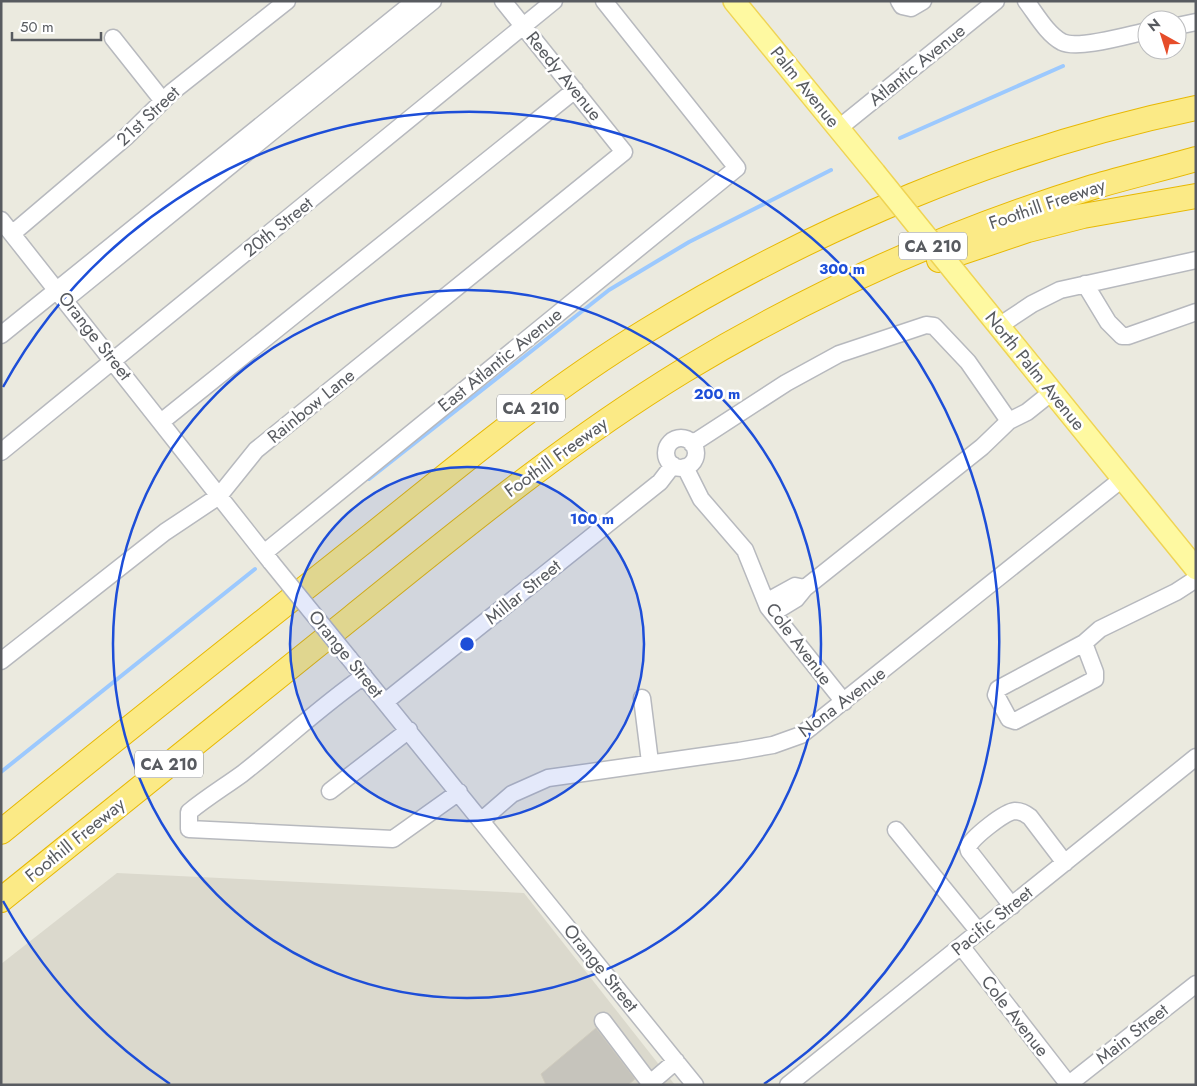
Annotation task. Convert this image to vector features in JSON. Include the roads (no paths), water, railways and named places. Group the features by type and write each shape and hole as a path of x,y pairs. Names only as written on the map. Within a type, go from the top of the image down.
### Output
{"highway":[{"path":"1140,119 1196,103"},
{"name":"CA 210","path":"1,832 528,410 645,331 773,260 865,216 1031,152 1140,119 1196,108"},
{"name":"Foothill Freeway","path":"1,900 520,482 630,405 685,370 810,301 866,274 982,226 1092,188 1196,159"},
{"path":"685,370 828,304 918,266 1028,230 1083,216 1196,196"}],"main road":[{"name":"Palm Avenue","path":"734,1 875,173"},
{"name":"North Palm Avenue","path":"875,173 1196,569"}],"street":[{"path":"61,294 414,1"},
{"path":"1,335 61,294 433,1"},
{"name":"Reedy Avenue","path":"503,1 624,152"},
{"name":"20th Street","path":"1,452 554,1"},
{"name":"East Atlantic Avenue","path":"267,557 737,168 604,1"},
{"path":"899,1 902,6 911,8 923,1"},
{"path":"1026,1 1049,31 1064,43 1077,45 1137,33"},
{"name":"Atlantic Avenue","path":"839,128 992,2"},
{"name":"21st Street","path":"13,234 126,138 163,101 280,3"},
{"path":"113,38 163,101"},
{"path":"162,422 575,90"},
{"name":"Rainbow Lane","path":"1,661 164,532 219,496 256,450 624,152"},
{"name":"Orange Street","path":"1,220 267,557 695,1085"},
{"path":"999,326 1032,304 1060,290 1196,260"},
{"path":"1085,284 1108,322 1122,336 1128,336 1196,312"},
{"path":"692,444 786,383 839,354 926,325 934,326 968,362 1010,421"},
{"path":"770,608 796,599 805,588 982,447 1010,421 1027,412 1052,392"},
{"path":"680,438 692,444 695,457 679,466 666,454 671,441 680,438"},
{"name":"Millar Street","path":"385,702 679,466"},
{"name":"Cole Avenue","path":"679,466 701,499 745,550 758,584 770,608 844,702"},
{"name":"Nona Avenue","path":"482,820 512,794 548,778 773,745 801,735 1122,479"},
{"path":"1084,643 1095,672 1095,680 1015,721 1009,719 996,695 998,689 1084,643 1100,629 1176,592 1196,579"},
{"path":"364,676 338,694 241,775 211,794 189,812 189,829 392,839 459,792"},
{"path":"642,698 650,762"},
{"path":"330,791 409,730"},
{"name":"Pacific Street","path":"788,1085 1196,757"},
{"path":"1012,906 969,851 968,847 974,838 1009,812 1023,812 1030,817 1066,862"},
{"path":"896,830 979,932"},
{"name":"Cole Avenue","path":"961,946 1069,1084"},
{"name":"Main Street","path":"1069,1084 1196,984"},
{"path":"602,1021 649,1084 676,1061"}],"waterway":[{"path":"900,138 1063,66"},
{"path":"369,479 609,290 689,242 831,170"},
{"path":"1,772 255,569"}]}
